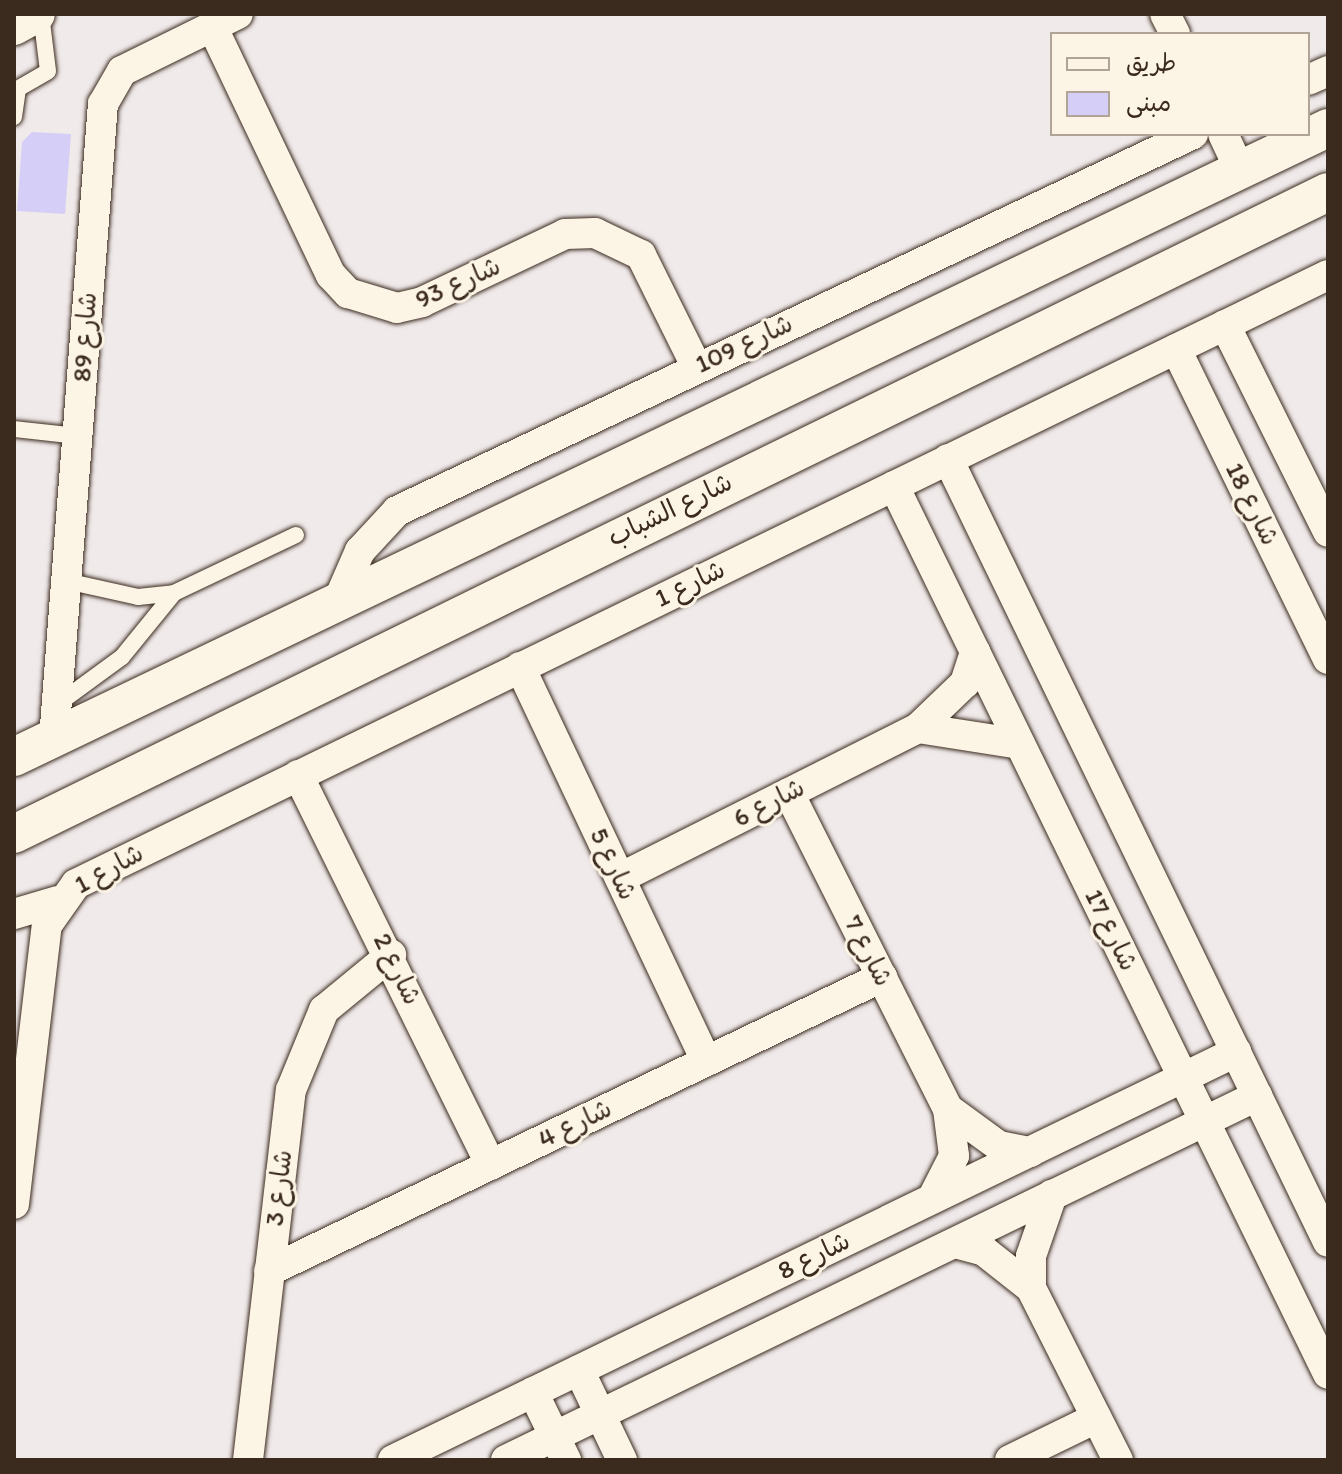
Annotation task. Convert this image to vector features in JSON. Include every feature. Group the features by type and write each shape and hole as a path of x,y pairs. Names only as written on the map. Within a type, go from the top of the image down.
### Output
{"street":[{"path":"14,26 38,14"},
{"path":"1165,14 1174,32"},
{"name":"شارع 93","path":"225,20 331,275 348,293 397,308 565,234 595,233 641,255 696,366"},
{"name":"شارع 89","path":"55,722 103,104 122,71 225,20"},
{"path":"14,757 55,722 338,601 1328,128"},
{"name":"شارع 109","path":"338,601 360,551 397,511 696,366 1189,136"},
{"path":"1224,136 1239,168"},
{"name":"شارع الشباب","path":"14,834 1328,192"},
{"name":"شارع 1","path":"14,914 58,901 99,871 1328,275"},
{"path":"1225,325 1328,532"},
{"name":"شارع 18","path":"1176,349 1328,659"},
{"path":"948,459 1328,1242"},
{"name":"شارع 17","path":"894,486 1328,1374"},
{"name":"شارع 6","path":"620,878 918,728 945,709 975,652"},
{"name":"شارع 5","path":"520,667 706,1061"},
{"path":"918,728 1020,744"},
{"name":"شارع 2","path":"298,775 391,955 491,1165"},
{"name":"شارع 7","path":"789,793 948,1109 954,1156 932,1199"},
{"name":"شارع 1","path":"14,1204 47,925 58,901"},
{"name":"شارع 3","path":"248,1460 269,1271 303,1048 324,1010 391,955"},
{"name":"شارع 4","path":"269,1271 882,977"},
{"name":"شارع 8","path":"393,1460 1236,1052"},
{"name":"شارع 8","path":"506,1460 560,1448 600,1414 1257,1096"},
{"name":"شارع 7","path":"948,1109 999,1146 1030,1152"},
{"path":"1031,1288 1031,1256 1052,1195"},
{"path":"955,1243 1010,1267 1031,1288 1118,1460"},
{"path":"579,1370 622,1460"},
{"path":"533,1392 560,1448"},
{"path":"1010,1460 1096,1418"}],"lane":[{"path":"14,117 16,90 48,71 38,14"},
{"path":"14,429 77,436"},
{"path":"66,581 126,596 174,593 296,535"},
{"path":"55,722 122,657 174,593"}],"building":[{"path":"32,132 71,134 65,214 17,211 22,142"}]}
